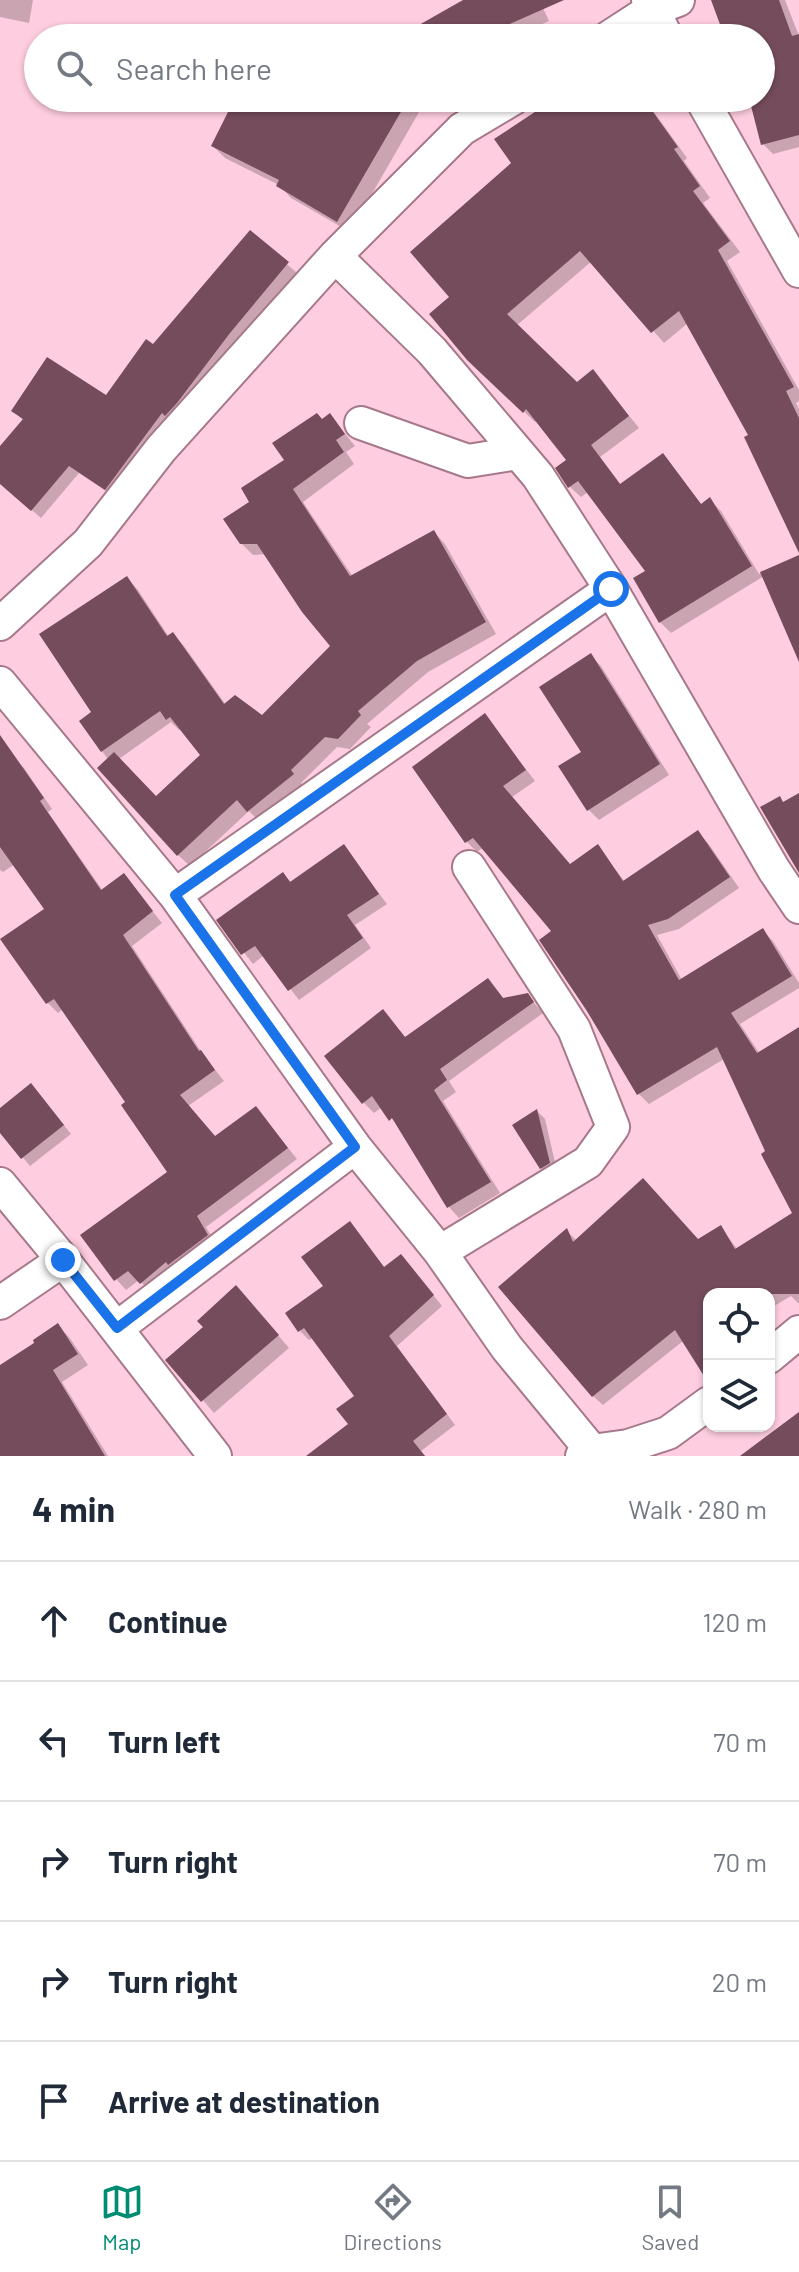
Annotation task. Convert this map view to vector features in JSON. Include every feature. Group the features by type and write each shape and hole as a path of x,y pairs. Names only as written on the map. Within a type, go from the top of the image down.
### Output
{"street":[{"path":"628,24 659,3 664,24"},
{"path":"0,624 88,543 161,449 335,256 462,129 491,112"},
{"path":"709,112 799,271"},
{"path":"335,256 432,351 538,476 611,589 774,870 799,907"},
{"path":"361,423 468,461 518,453"},
{"path":"175,895 611,589"},
{"path":"0,683 175,895 355,1147 440,1252 507,1348 587,1453 628,1446 668,1433 703,1407"},
{"path":"440,1252 588,1162 613,1127 574,1029 469,867"},
{"path":"117,1328 355,1147"},
{"path":"0,1184 117,1328 215,1456"},
{"path":"0,1303 63,1260"},
{"path":"775,1352 799,1332"}],"building":[{"path":"463,0 564,0 510,24 421,24"},
{"path":"711,0 779,0 792,36 799,34 799,135 761,145 753,112 775,112 775,24 720,24"},
{"path":"228,112 401,112 337,222 276,186 279,180 211,146"},
{"path":"535,112 653,112 700,186 693,191 730,241 718,250 794,387 786,391 799,418 799,553 744,437 748,435 679,311 651,333 580,251 507,314 577,382 593,369 629,416 591,445 620,484 663,453 701,504 710,497 752,566 659,623 633,578 645,571 578,481 568,488 555,468 566,460 526,409 523,413 467,360 429,314 449,297 410,252 511,163 494,139"},
{"path":"250,230 289,262 177,403 165,416 162,413 105,490 69,466 31,511 0,484 0,446 23,419 11,411 47,357 106,395 146,339 153,344"},
{"path":"317,413 322,419 330,413 345,434 336,440 344,452 293,489 350,576 434,530 486,622 417,661 358,711 361,715 338,739 325,737 291,770 294,774 247,812 237,800 177,856 97,768 114,752 156,796 200,755 170,717 166,720 160,711 101,752 79,721 91,712 39,634 127,576 167,636 173,632 224,704 235,695 262,715 330,646 302,612 257,544 240,544 223,519 249,502 241,488 284,460 272,443"},
{"path":"799,555 799,662 760,572"},
{"path":"591,653 660,764 587,811 558,766 581,752 539,687"},
{"path":"485,713 526,770 503,786 570,864 598,844 623,881 698,830 730,877 668,919 648,925 679,980 763,928 792,976 731,1013 757,1053 799,1027 799,1294 775,1294 775,1288 703,1288 703,1374 675,1330 592,1397 498,1287 567,1228 573,1242 643,1178 698,1239 721,1225 735,1249 792,1213 761,1154 765,1151 717,1047 637,1095 587,1011 539,940 551,931 473,838 465,843 412,767"},
{"path":"0,735 44,798 40,801 101,890 124,873 153,911 123,935 199,1051 215,1070 180,1095 215,1136 256,1106 288,1148 197,1216 208,1235 168,1265 166,1262 140,1284 128,1271 114,1281 80,1235 167,1172 121,1105 125,1102 54,999 46,1004 0,939 44,909 0,847"},
{"path":"799,793 799,873 760,807 780,796 783,802"},
{"path":"344,844 379,894 347,915 363,938 288,991 255,946 241,955 216,920 283,872 290,882"},
{"path":"488,978 503,998 528,993 534,1002 440,1069 447,1080 434,1090 491,1182 447,1208 392,1118 389,1121 372,1096 362,1104 324,1056 383,1009 405,1037"},
{"path":"31,1083 64,1125 21,1159 0,1133 0,1108"},
{"path":"537,1109 550,1163 540,1169 512,1125"},
{"path":"350,1221 384,1267 401,1254 434,1295 389,1336 447,1414 413,1441 425,1456 306,1456 348,1424 336,1409 354,1396 304,1328 298,1332 285,1313 323,1286 301,1257"},
{"path":"236,1285 279,1335 201,1402 165,1360 203,1327 197,1321"},
{"path":"58,1323 78,1354 53,1370 105,1456 0,1456 0,1365"},
{"path":"799,1412 799,1456 740,1456 775,1432"}],"route":[{"path":"63,1260 117,1328 355,1147 175,895 611,589"}]}
